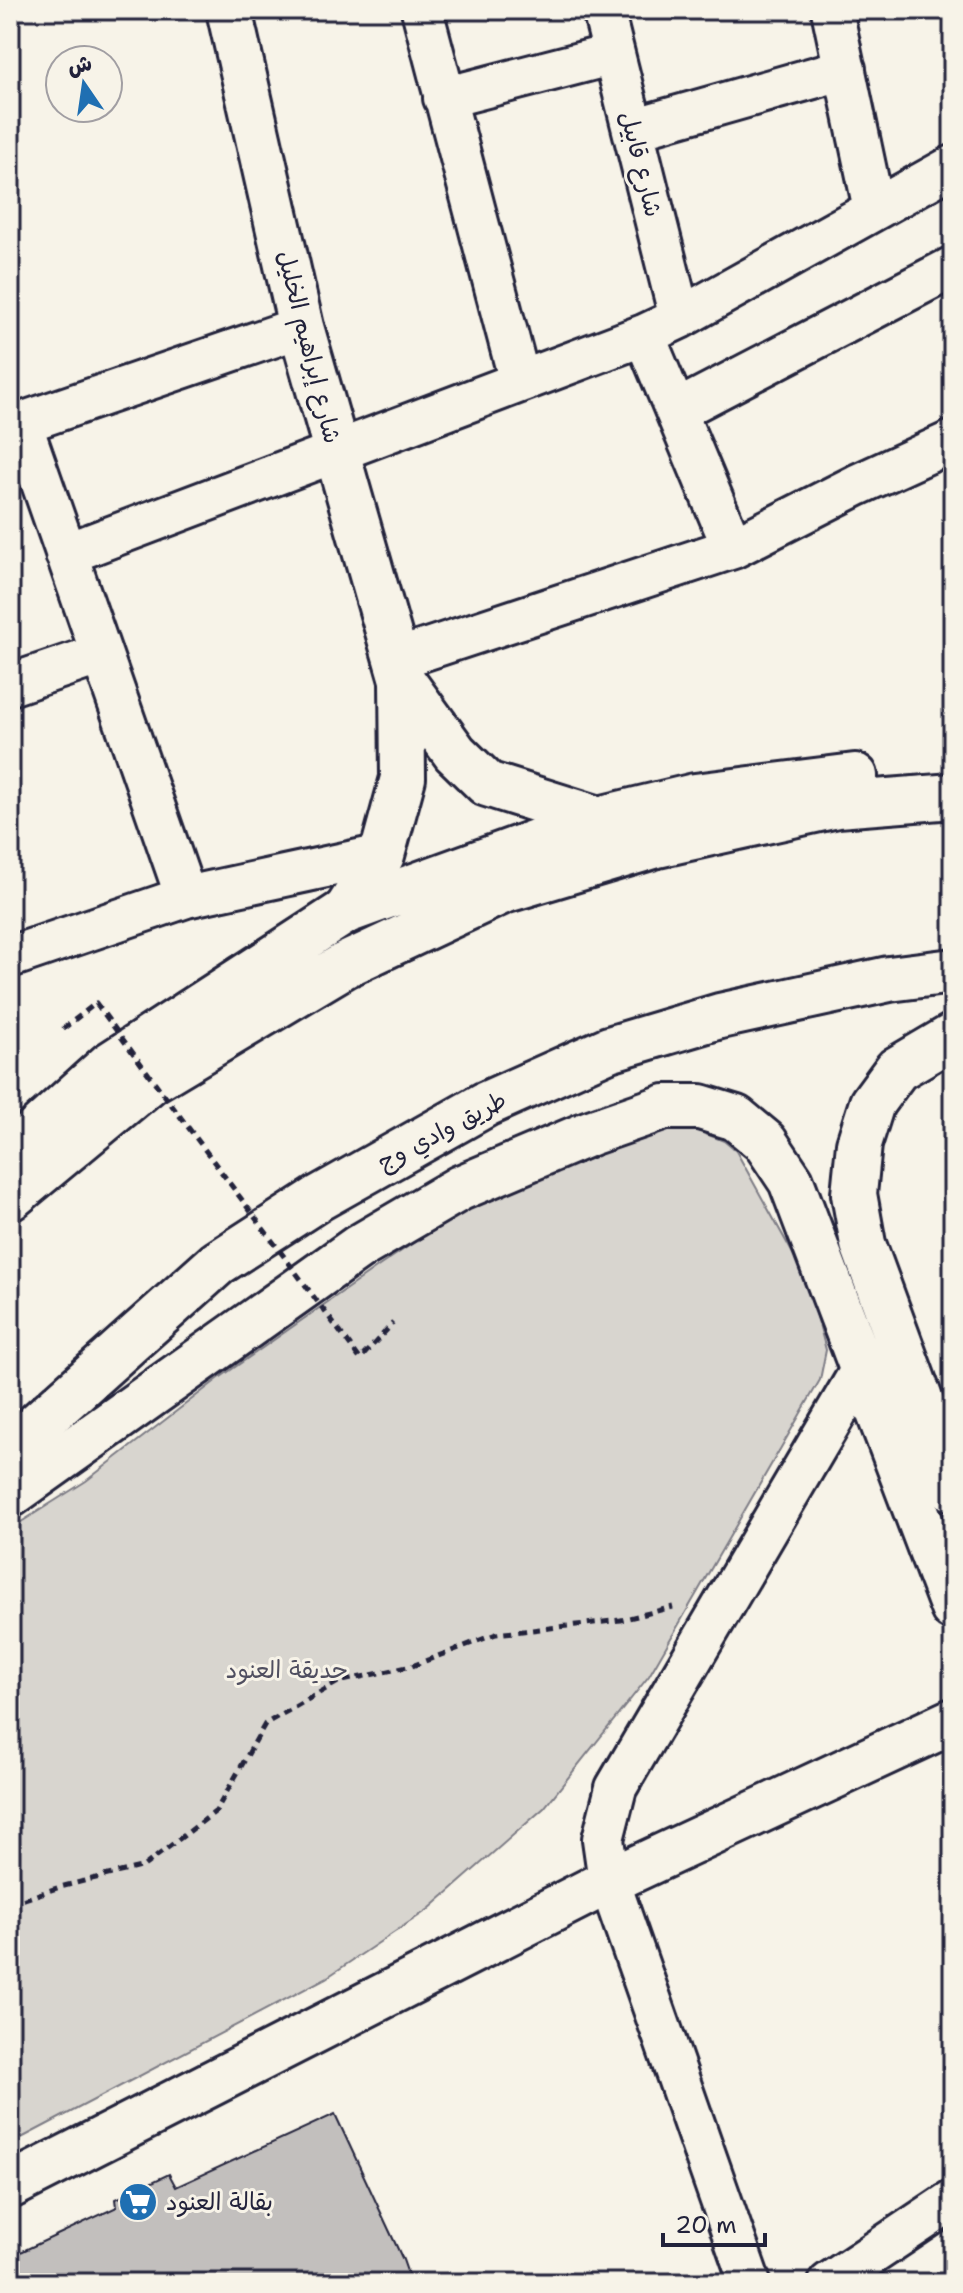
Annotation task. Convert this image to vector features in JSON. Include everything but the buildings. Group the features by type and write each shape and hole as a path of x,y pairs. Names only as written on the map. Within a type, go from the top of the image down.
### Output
{"street":[{"name":"شارع إبراهيم الخليل","path":"229,10 301,327 400,670"},
{"path":"422,10 520,382"},
{"name":"شارع قابيل","path":"603,10 680,318"},
{"path":"832,10 874,209"},
{"path":"444,98 614,54"},
{"path":"633,129 845,69"},
{"path":"66,554 644,335 953,166"},
{"path":"676,411 949,279"},
{"path":"186,897 66,554 16,425 301,327"},
{"path":"644,335 733,548"},
{"path":"400,670 733,548 857,485 953,441"},
{"path":"10,685 101,654"},
{"path":"400,670 455,753 487,784 599,819"},
{"path":"346,911 382,855 403,778 400,670"},
{"path":"10,1154 109,1065 346,911 599,819 695,796 847,776 953,781"},
{"path":"10,1198 151,1081 345,965 503,891 657,845 837,805 953,796"},
{"path":"10,957 186,897 382,855"},
{"name":"طريق وادي وج","path":"10,1449 218,1263 319,1198 486,1104 609,1049 720,1016 889,979 953,971"},
{"path":"953,1036 897,1069 872,1103 859,1144 854,1194 863,1244 953,1489"},
{"path":"10,1495 359,1247 460,1188 590,1133 665,1107 700,1107 736,1118 765,1142 791,1181 953,1608"},
{"path":"750,2283 609,1881 603,1839 616,1788 863,1367"},
{"path":"10,2186 609,1881 953,1721"},
{"path":"829,2283 953,2200"}],"path":[{"path":"63,1029 96,1003 360,1359 393,1323"},
{"path":"10,1904 60,1887 144,1866 216,1811 265,1724 338,1682 412,1666 496,1634 621,1620 673,1607"}],"green space":[{"name":"حديقة العنود","path":"676,1122 724,1141 736,1151 807,1279 826,1350 820,1380 649,1676 544,1808 429,1909 326,1978 10,2144 10,1529 86,1481 218,1379 461,1211 554,1167"}],"place":[{"name":"بقالة العنود","path":"138,2202"}]}
